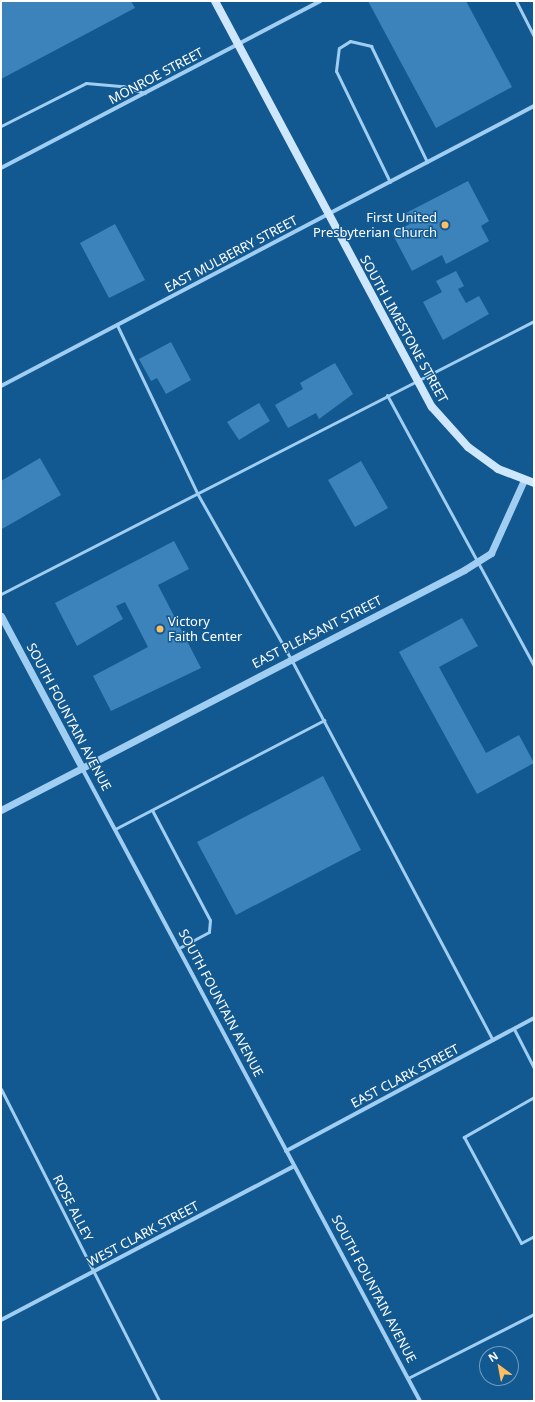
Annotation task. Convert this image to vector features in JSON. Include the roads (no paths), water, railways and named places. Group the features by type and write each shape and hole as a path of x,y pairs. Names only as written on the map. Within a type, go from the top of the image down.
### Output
{"main road":[{"name":"SOUTH LIMESTONE STREET","path":"215,1 416,381 432,407 468,446 498,469 524,480 534,482"}],"street":[{"name":"MONROE STREET","path":"1,168 320,1"},
{"name":"EAST MULBERRY STREET","path":"1,386 534,106"},
{"name":"EAST PLEASANT STREET","path":"1,810 292,659 491,553 502,534 524,480"},
{"name":"SOUTH FOUNTAIN AVENUE","path":"1,616 420,1401"},
{"name":"EAST CLARK STREET","path":"286,1151 534,1018"},
{"name":"WEST CLARK STREET","path":"1,1320 294,1166"}],"lane":[{"path":"516,1 534,36"},
{"path":"390,182 336,71 339,48 350,41 371,46 427,162"},
{"path":"1,126 86,83 123,86 145,92"},
{"path":"1,594 534,321"},
{"path":"117,325 197,493 292,659 493,1040"},
{"path":"387,395 534,666"},
{"path":"115,829 324,720"},
{"path":"152,810 210,920 209,932 179,948"},
{"path":"514,1029 534,1068"},
{"name":"ROSE ALLEY","path":"1,1089 159,1401"},
{"path":"534,1097 464,1137 521,1243 534,1236"},
{"path":"408,1378 534,1314"}],"place":[{"name":"First United Presbyterian Church","path":"445,225"},
{"name":"Victory Faith Center","path":"160,629"}]}
